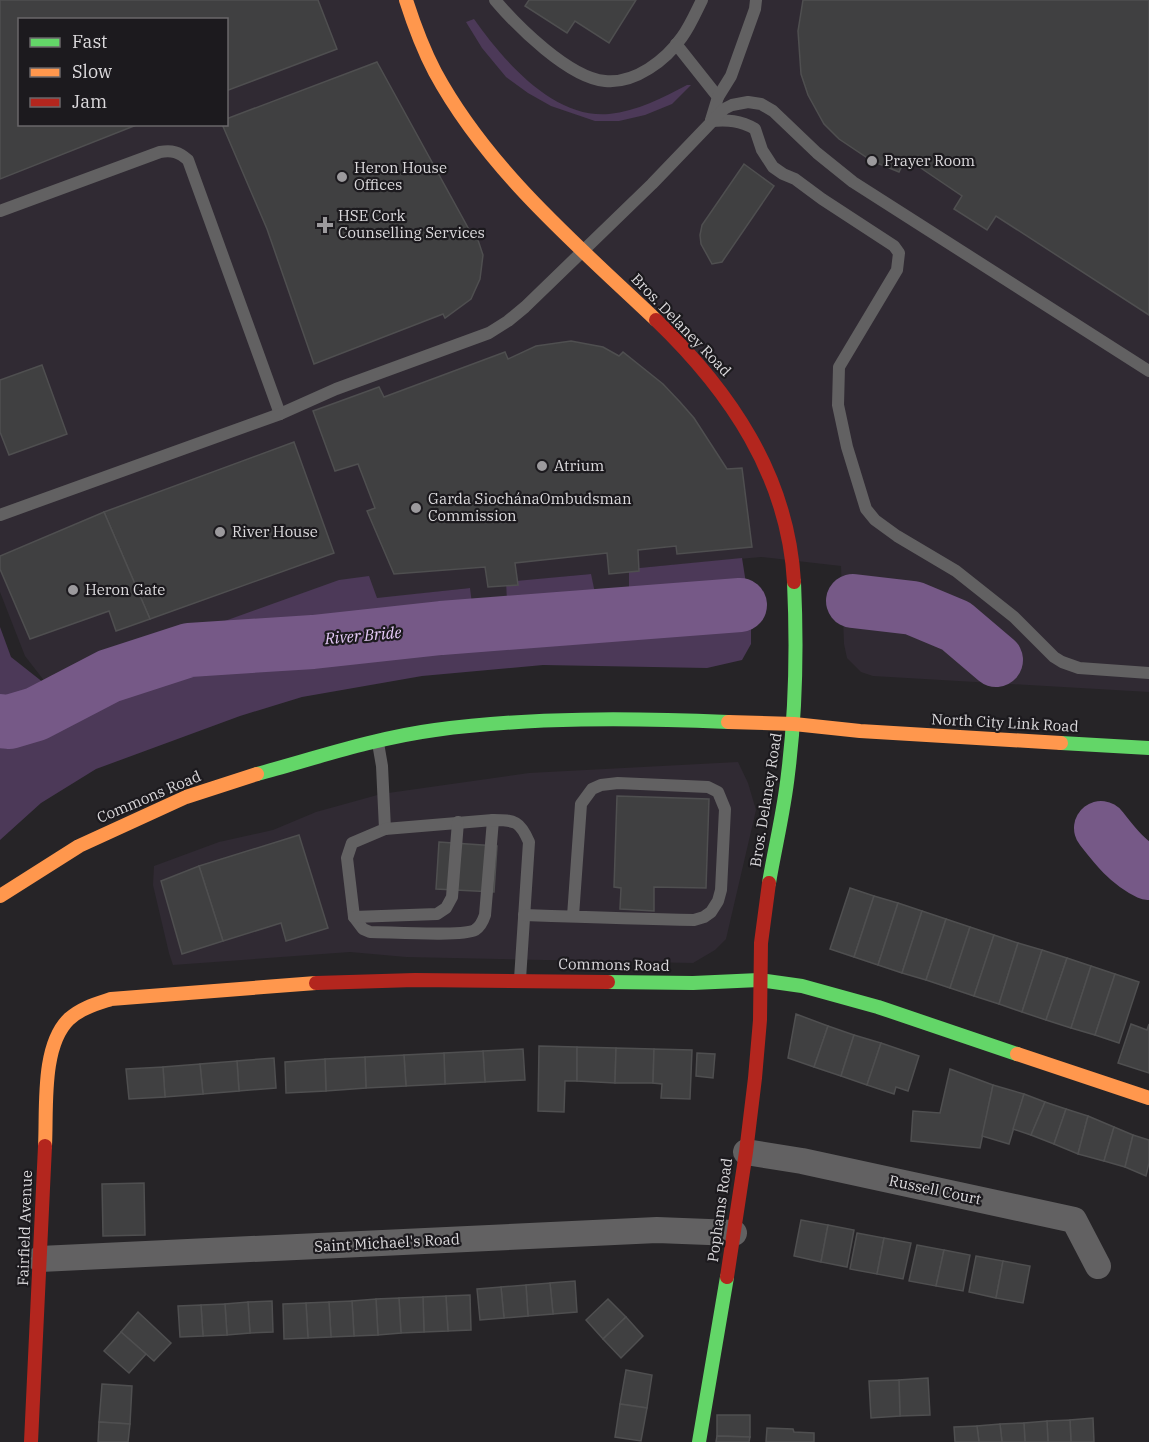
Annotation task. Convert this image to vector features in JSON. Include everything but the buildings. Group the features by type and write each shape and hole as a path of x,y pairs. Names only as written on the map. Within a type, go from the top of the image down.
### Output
{"main road":[{"name":"Bros. Delaney Road","path":"406,0 415,28 441,82 472,130 510,175 583,252 635,299 700,366 742,421 780,502 789,537 794,573 796,651 794,724 785,794 762,928 759,980"},
{"name":"Commons Road","path":"0,896 79,846 186,797 239,779 378,741 434,730 492,724 632,720 794,724 860,730"},
{"name":"North City Link Road","path":"860,730 1149,747"},
{"name":"Commons Road","path":"66,1020 78,1010 111,999 299,983 520,980 693,983 759,980 802,986 878,1007 1149,1098"},
{"name":"Pophams Road","path":"699,1442 746,1152 759,1029 759,980"},
{"name":"Fairfield Avenue","path":"31,1442 49,1066 55,1040 66,1020"}],"street":[{"name":"Russell Court","path":"746,1152 802,1161 1074,1220 1098,1266"},
{"name":"Saint Michael's Road","path":"40,1259 657,1230 734,1233"}],"lane":[{"path":"495,0 514,22 544,48 589,77 603,81 631,78 664,57 682,36 702,0"},
{"path":"711,121 718,97 731,76 755,9 756,0"},
{"path":"676,44 718,97"},
{"path":"0,515 280,414 336,389 489,333 525,307 583,252 724,109 748,102 761,104 773,111 817,153 853,182 1149,371"},
{"path":"711,121 731,120 745,123 755,129 762,150 773,166 894,246 899,253 897,270 839,366 838,405 847,447 866,509 875,520 897,536 956,571 1014,617 1054,657 1062,662 1079,668 1149,673"},
{"path":"0,211 160,152 169,150 180,153 188,160 280,414"},
{"path":"378,741 382,766 385,829"},
{"path":"524,915 694,920 704,917 711,912 718,901 723,879 725,809 718,792 708,787 618,783 601,785 592,789 581,804 573,916"},
{"path":"492,820 485,915 476,929 460,933 370,932 363,929 354,917 346,858 352,843 385,829 458,822 492,820 510,820 523,828 529,842 520,980"},
{"path":"354,917 437,914 446,908 452,897 458,822"}],"shaded area":[{"path":"0,0 1149,0 1149,692 873,676 861,672 847,658 844,644 841,566 761,557 629,569 630,589 595,593 590,574 506,583 508,601 471,604 469,588 377,599 144,651 49,687 25,656 0,592"},
{"path":"474,19 499,52 531,84 568,107 588,113 609,114 650,103 691,85 672,104 645,115 619,121 595,121 551,106 506,77 482,48 466,22"},
{"path":"742,558 751,615 751,644 742,660 707,668 543,665 422,676 302,697 240,716 96,769 41,803 0,840 0,627 11,657 49,687 97,667 339,580 369,576 377,598 470,588 472,604 507,601 506,582 591,574 595,593 629,589 629,569"},
{"path":"738,762 748,783 756,810 726,939 715,950 693,963 406,957 350,952 173,965 153,885 154,866 219,842 273,830 316,812 381,794 529,773"}],"waterway":[{"name":"River Bride","path":"853,601 913,608 956,626 996,660"},
{"name":"River Bride","path":"0,721 9,722 36,714 109,676 189,650 313,642 441,628 740,605"},
{"name":"River Bride","path":"1101,828 1128,859 1149,873"}],"traffic: fast":[{"path":"769,883 782,815 793,726 796,654 794,582"},
{"path":"257,774 390,738 471,726 582,720 728,722"},
{"path":"1061,743 1149,748"},
{"path":"608,982 693,983 759,980 802,986 878,1007 1017,1054"},
{"path":"699,1442 727,1277"}],"traffic: slow":[{"path":"406,0 435,72 456,108 481,141 535,204 656,320"},
{"path":"728,722 794,724 860,731 1061,743"},
{"path":"0,896 79,846 186,797 257,774"},
{"path":"45,1146 47,1079 54,1045 69,1019 79,1012 111,999 316,983"},
{"path":"1017,1054 1149,1098"}],"traffic: jam":[{"path":"656,320 708,376 731,406 750,438 767,471 780,506 789,543 794,582"},
{"path":"727,1277 755,1078 760,1020 761,943 769,883"},
{"path":"316,983 415,980 608,982"},
{"path":"31,1442 45,1146"}],"place":[{"name":"Prayer Room","path":"872,161"},
{"name":"Heron House Offices","path":"342,177"},
{"name":"HSE Cork Counselling Services","path":"325,225"},
{"name":"Atrium","path":"542,466"},
{"name":"Garda SiochánaOmbudsman Commission","path":"416,508"},
{"name":"River House","path":"220,532"},
{"name":"Heron Gate","path":"73,590"}]}
